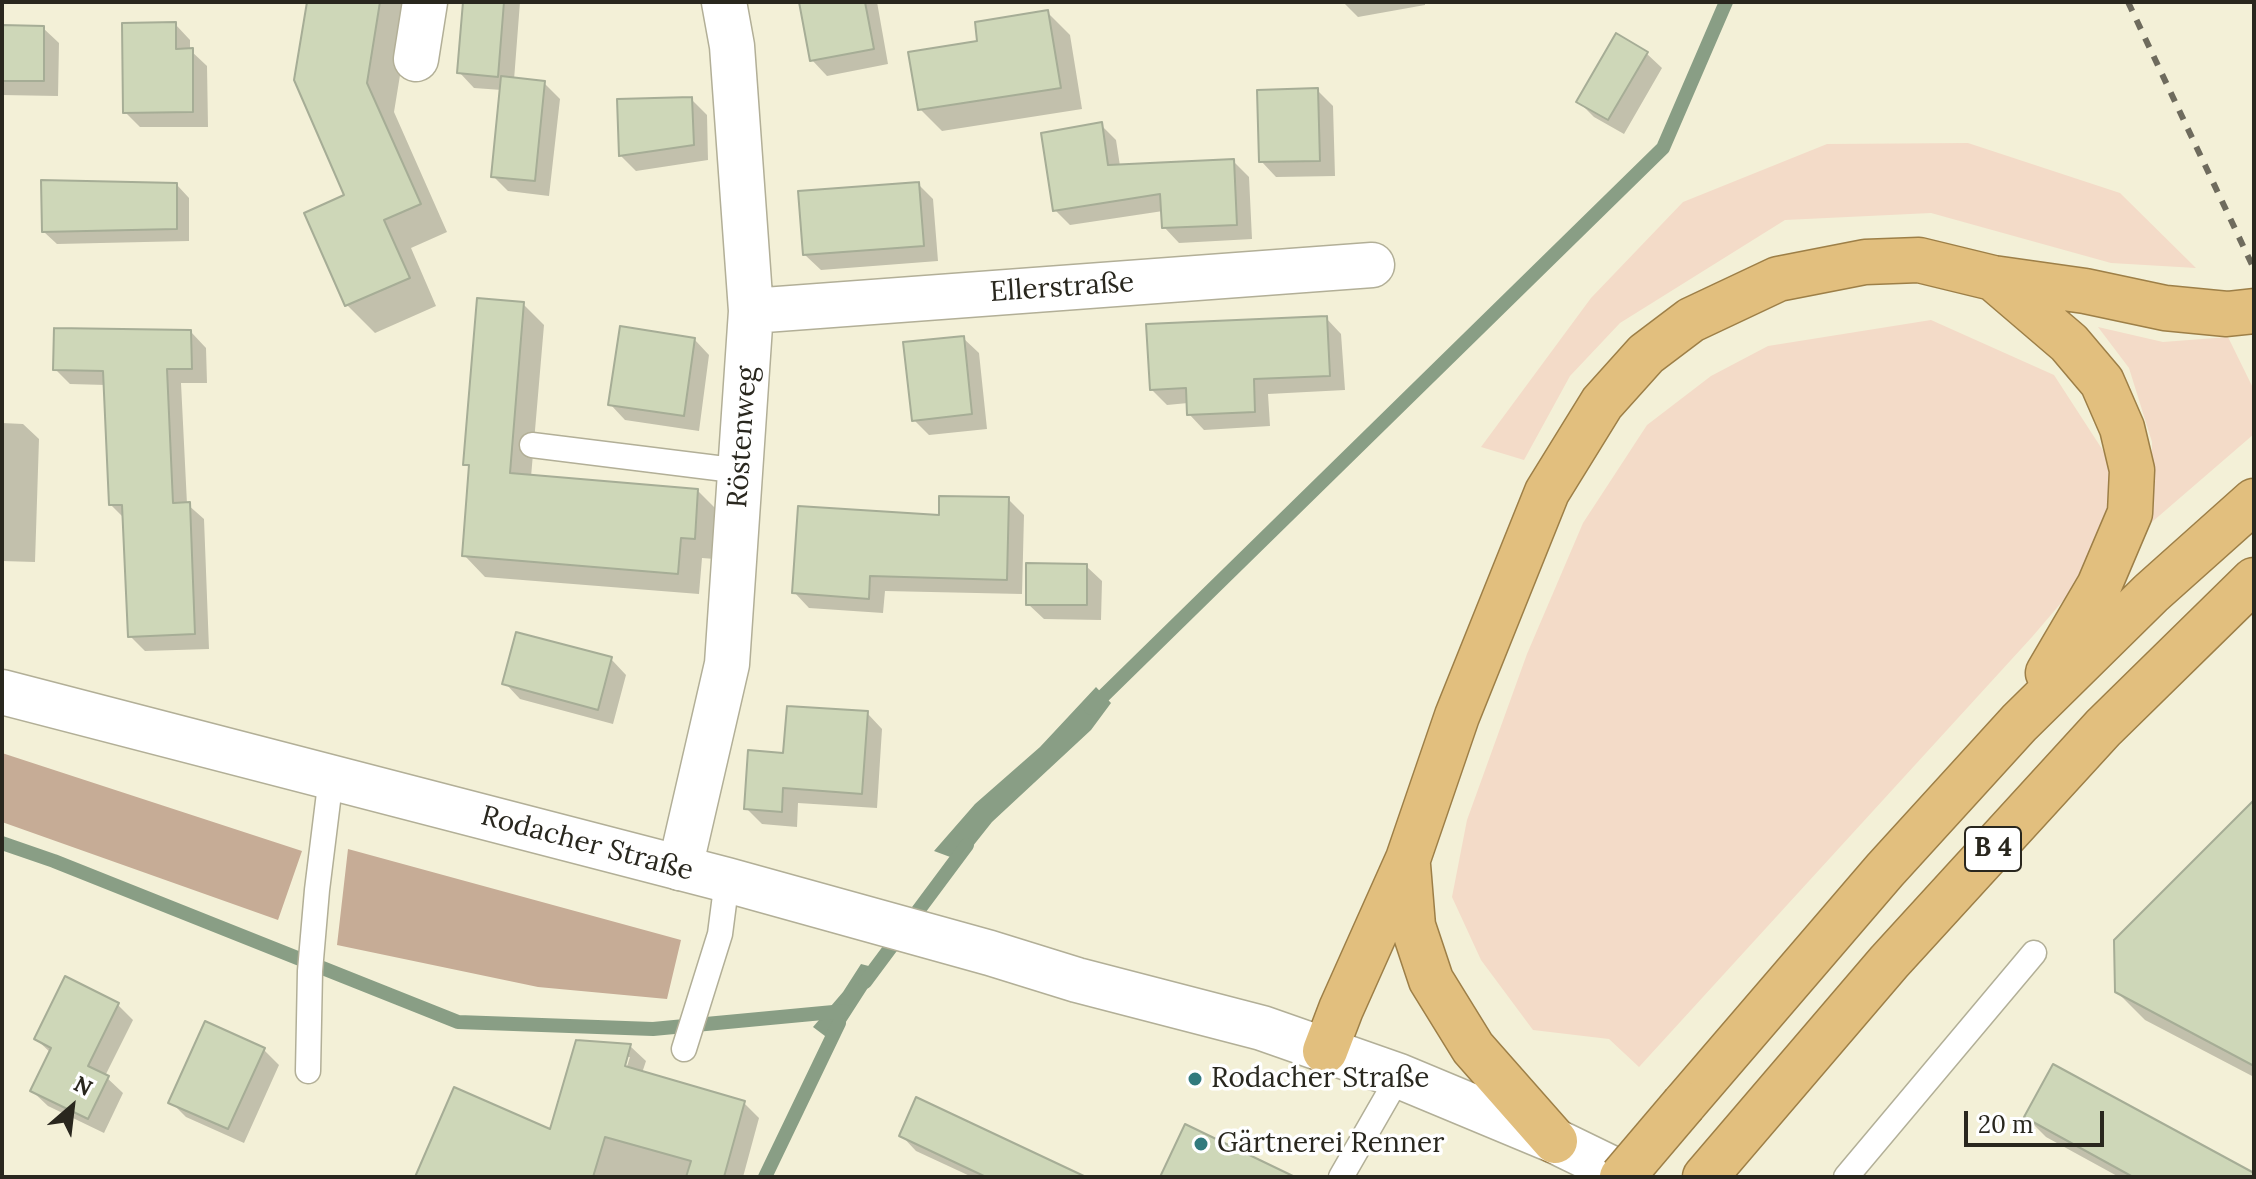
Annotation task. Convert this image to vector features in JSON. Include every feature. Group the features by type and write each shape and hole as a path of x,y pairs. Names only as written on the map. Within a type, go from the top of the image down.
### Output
{"highway":[{"path":"1325,1051 1408,859 1457,716 1547,492 1602,403 1646,354 1691,320 1778,279 1865,262 1919,260 1993,278 2085,291 2165,308 2240,313"},
{"path":"1993,278 2069,343 2102,382 2122,428 2132,470 2130,513 2099,586 2019,723"},
{"name":"B 4","path":"1622,1177 1885,870 2019,723 2151,593 2254,501"},
{"name":"B 4","path":"1705,1177 1889,962 2092,740 2254,580"},
{"path":"1408,859 1413,926 1431,980 1473,1048 1555,1141"}],"street":[{"path":"416,59 425,2"},
{"name":"Röstenweg","path":"680,868 727,664 751,311 732,46 724,2"},
{"name":"Ellerstraße","path":"751,311 1372,265"},
{"name":"Rodacher Straße","path":"2,692 727,880 1077,980 1262,1028 1399,1076 1555,1141 1629,1177"}],"lane":[{"path":"532,445 741,471"},
{"path":"308,1071 310,971 331,777"},
{"path":"684,1049 720,934 727,880"},
{"path":"1846,1177 2034,953"},
{"path":"1341,1177 1399,1076"}],"shaded area":[{"path":"1968,143 2120,193 2196,268 2111,263 1931,213 1785,220 1620,323 1570,376 1524,460 1481,447 1591,298 1683,202 1827,144"},
{"path":"1931,320 2054,375 2115,469 2103,554 2032,637 1639,1067 1609,1039 1533,1030 1481,960 1452,897 1467,820 1527,654 1583,523 1647,425 1711,376 1768,346"},
{"path":"2098,327 2163,342 2228,337 2254,390 2254,434 2152,522 2152,442 2129,368"},
{"path":"1096,687 1111,703 1091,730 992,822 961,861 934,851 975,804 1040,747"},
{"path":"2,753 302,851 278,920 2,822"},
{"path":"348,849 681,940 667,999 538,987 337,945"},
{"path":"861,964 880,969 833,1042 813,1027 843,992"}],"building":[{"path":"307,2 380,2 367,83 421,204 384,220 410,278 345,306 304,213 344,195 294,80"},
{"path":"463,2 504,2 498,77 457,73"},
{"path":"799,2 865,2 874,49 810,61"},
{"path":"1048,10 1061,88 918,110 908,52 977,41 975,22"},
{"path":"176,22 176,49 193,48 193,112 123,113 122,23"},
{"path":"2,25 44,26 44,81 2,81"},
{"path":"1616,33 1648,52 1608,120 1576,102"},
{"path":"501,76 545,81 535,181 491,177"},
{"path":"1318,88 1320,161 1259,162 1257,90"},
{"path":"692,97 694,145 619,156 617,99"},
{"path":"1102,122 1108,165 1234,159 1237,225 1162,228 1160,194 1053,211 1041,133"},
{"path":"41,180 177,183 177,229 42,232"},
{"path":"919,182 924,246 803,255 798,191"},
{"path":"477,298 524,302 510,473 698,489 695,539 681,538 678,574 462,556 469,465 463,465"},
{"path":"1327,316 1330,376 1254,379 1255,412 1187,415 1186,388 1150,390 1146,324"},
{"path":"620,326 695,338 684,416 608,405"},
{"path":"54,328 191,330 192,369 167,369 173,503 190,502 195,634 128,637 122,505 109,505 103,371 53,370"},
{"path":"964,336 972,414 912,421 903,342"},
{"path":"939,496 1009,497 1007,580 870,576 869,599 792,593 798,506 939,515"},
{"path":"1026,563 1087,564 1087,605 1026,605"},
{"path":"516,632 612,657 598,710 502,684"},
{"path":"787,706 868,711 862,794 783,788 782,812 744,809 748,750 783,753"},
{"path":"2254,800 2254,1066 2115,992 2114,940"},
{"path":"65,976 119,1003 88,1066 109,1076 88,1119 30,1091 51,1048 34,1039"},
{"path":"205,1021 265,1048 228,1129 168,1103"},
{"path":"576,1040 631,1044 625,1066 745,1101 724,1177 686,1177 691,1161 605,1137 593,1177 415,1177 454,1087 550,1129"},
{"path":"2053,1064 2254,1173 2254,1177 2133,1177 2024,1117"},
{"path":"916,1097 1086,1177 986,1177 899,1136"},
{"name":"Gärtnerei Renner","path":"1185,1124 1295,1177 1160,1177"}],"waterway":[{"path":"1091,708 1663,148 1726,2"},
{"path":"2,843 458,1022 653,1029 844,1011"},
{"path":"865,982 967,845"},
{"path":"765,1177 839,1023"}],"railway":[{"path":"2128,2 2254,269"}],"place":[{"name":"Rodacher Straße","path":"1195,1079"},
{"name":"Gärtnerei Renner","path":"1201,1144"}]}
